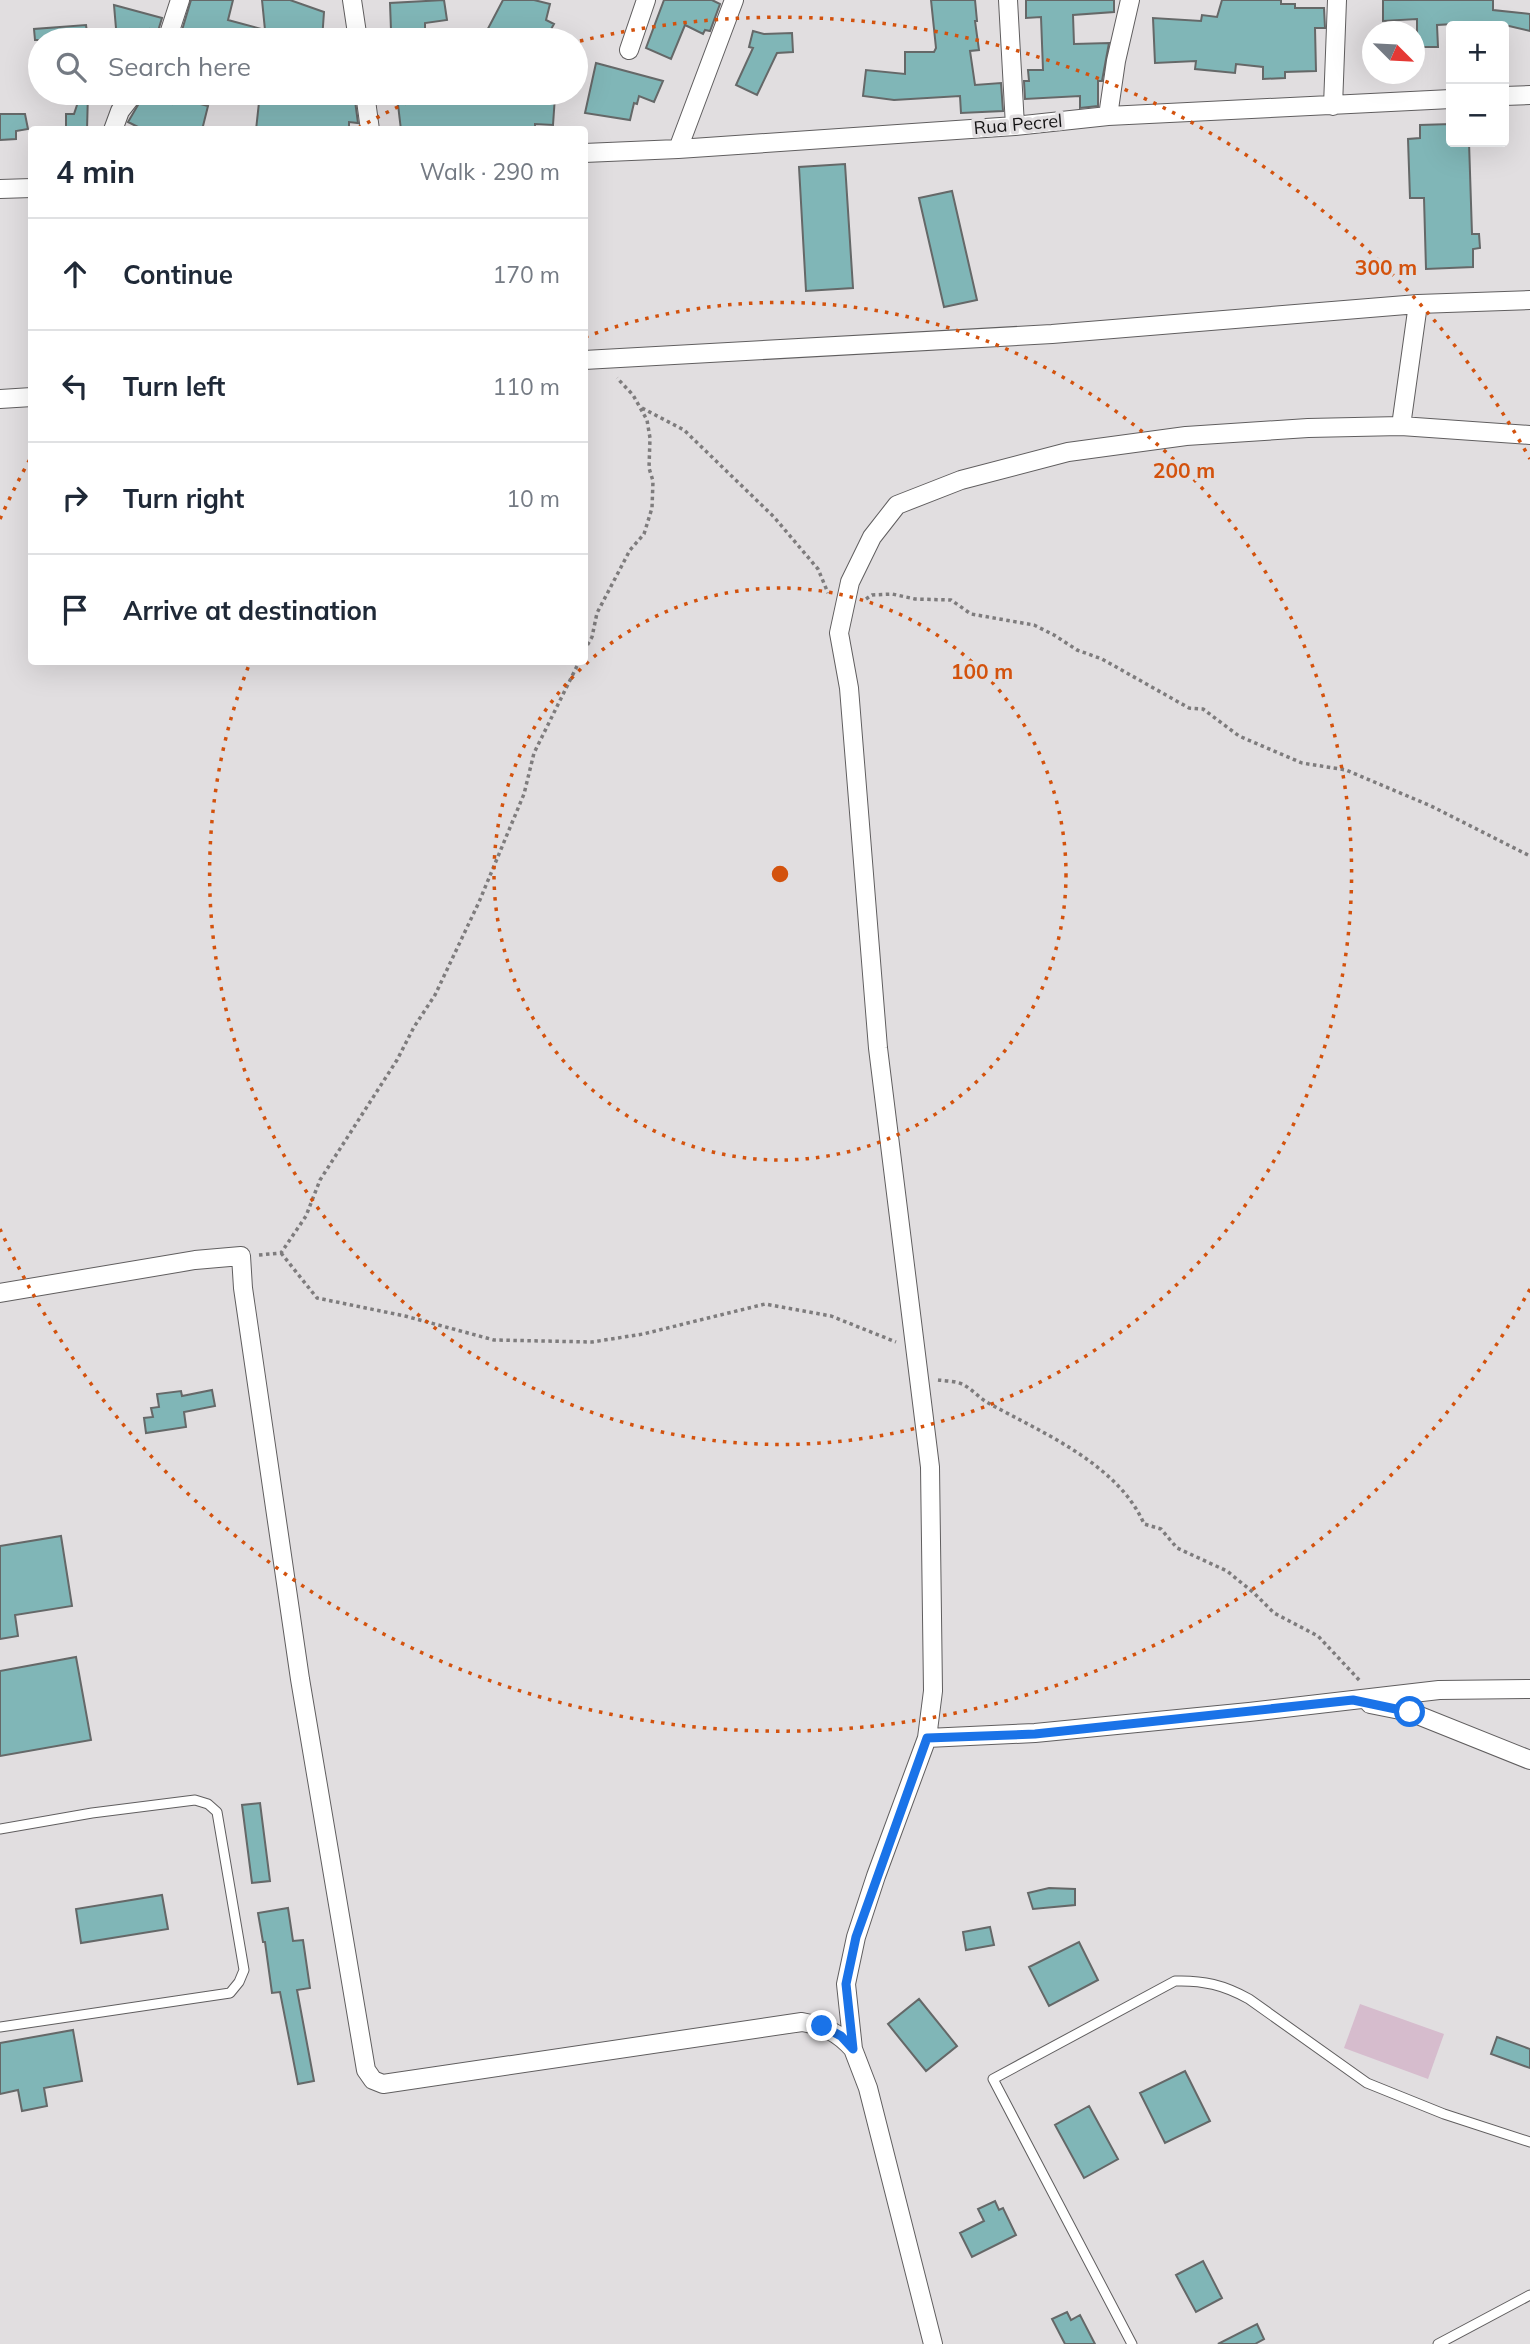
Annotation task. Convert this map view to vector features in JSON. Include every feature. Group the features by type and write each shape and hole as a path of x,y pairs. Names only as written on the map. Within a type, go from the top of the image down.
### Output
{"street":[{"path":"171,28 180,0"},
{"path":"352,0 356,28"},
{"path":"629,50 646,0"},
{"path":"678,149 734,0"},
{"path":"1008,0 1015,126"},
{"path":"1108,116 1116,61 1130,0"},
{"path":"1333,106 1337,0"},
{"path":"1509,96 1530,95"},
{"name":"Rua Pecrel","path":"588,153 1015,126 1108,116 1446,99"},
{"path":"114,126 125,105"},
{"path":"367,105 369,126"},
{"path":"0,189 28,188"},
{"path":"588,360 1052,334 1418,304 1530,300"},
{"path":"1401,426 1418,304"},
{"path":"0,399 28,397"},
{"path":"933,2344 867,2088 853,2049 846,1984 856,1937 927,1738 933,1691 930,1467 878,1048 849,688 839,633 850,582 872,537 897,505 961,480 1068,452 1186,436 1308,428 1401,426 1530,435"},
{"path":"0,1293 195,1260 241,1256 243,1288 300,1679 366,2070 373,2080 383,2084 802,2022 822,2026 841,2036 853,2049"},
{"path":"927,1738 1035,1734 1439,1690 1530,1689"},
{"path":"1353,1700 1410,1712 1530,1760"}],"lane":[{"path":"0,1829 105,1811 195,1800 208,1804 217,1812 244,1970 230,1993 0,2027"},
{"path":"1132,2344 993,2080 1175,1981 1200,1980 1228,1988 1249,1999 1367,2083 1444,2114 1530,2143"},
{"path":"1438,2344 1530,2295"}],"path":[{"path":"588,644 597,613 629,550 643,534 652,508 647,420 642,408 617,378"},
{"path":"642,408 684,430 774,517 818,569 834,601"},
{"path":"862,601 872,595 891,594 915,599 951,600 971,614 1034,625 1077,650 1102,659 1189,708 1203,709 1239,736 1302,763 1346,770 1431,806 1530,856"},
{"path":"281,1253 306,1216 320,1180 435,995 524,794 534,753 578,665"},
{"path":"241,1256 281,1253"},
{"path":"281,1253 317,1298 405,1316 494,1340 592,1342 643,1334 765,1304 831,1316 905,1346"},
{"path":"936,1379 963,1384 986,1403 1059,1442 1107,1474 1139,1510 1144,1524 1161,1529 1177,1548 1227,1571 1273,1613 1318,1636 1362,1684"}],"shaded area":[{"path":"1360,2004 1444,2034 1428,2079 1344,2048"}],"building":[{"path":"191,0 233,0 228,20 258,28 183,28"},
{"path":"262,0 290,0 324,12 323,28 265,28"},
{"path":"444,0 447,20 425,23 425,28 391,28 390,3"},
{"path":"503,0 534,0 550,4 546,20 554,24 552,28 488,28"},
{"path":"664,0 712,0 720,4 710,31 705,30 703,34 685,25 671,59 646,48"},
{"path":"931,0 975,0 979,50 970,51 975,85 1001,83 1003,111 961,113 960,96 894,100 863,96 866,70 905,74 905,52 934,52 936,48"},
{"path":"1026,0 1114,0 1114,12 1073,15 1074,44 1109,43 1102,81 1098,81 1098,106 1080,108 1080,96 1025,99 1024,81 1029,81 1028,70 1043,70 1041,17 1026,18"},
{"path":"1222,0 1281,0 1281,4 1295,4 1295,8 1324,8 1325,28 1315,28 1316,71 1285,72 1285,78 1263,79 1263,67 1236,64 1235,73 1195,69 1196,61 1155,63 1153,18 1201,21 1202,15 1217,17"},
{"path":"1383,0 1493,0 1493,10 1530,14 1530,31 1509,26 1509,21 1446,21 1446,24 1437,25 1438,47 1425,47 1425,21 1383,21"},
{"path":"114,5 162,18 159,28 116,28"},
{"path":"86,25 86,28 47,28"},
{"path":"753,31 764,34 792,33 793,52 777,53 757,95 736,85 753,48 749,47"},
{"path":"596,63 663,81 654,102 639,96 637,104 634,103 630,120 585,113"},
{"path":"77,105 88,105 87,126 66,126 66,114 74,114"},
{"path":"138,105 208,106 203,126 136,126 128,122"},
{"path":"259,105 356,105 358,123 349,122 349,126 256,126"},
{"path":"398,105 554,105 553,125 401,126"},
{"path":"0,114 25,114 28,129 16,131 16,139 0,140"},
{"path":"1446,124 1446,147 1469,147 1472,234 1479,234 1480,248 1473,249 1473,267 1426,269 1424,198 1410,198 1408,139 1420,138 1420,125"},
{"path":"845,164 853,288 806,291 799,167"},
{"path":"952,191 977,300 944,307 919,198"},
{"path":"212,1390 215,1406 184,1412 186,1427 146,1433 144,1418 153,1417 151,1408 159,1407 157,1394 181,1391 182,1396"},
{"path":"61,1536 72,1606 15,1615 18,1636 0,1639 0,1546"},
{"path":"76,1657 91,1740 0,1756 0,1671"},
{"path":"260,1803 270,1881 252,1883 242,1805"},
{"path":"1049,1888 1075,1889 1075,1905 1033,1909 1028,1893"},
{"path":"162,1895 168,1929 81,1943 76,1909"},
{"path":"288,1908 293,1941 303,1940 310,1988 297,1990 314,2081 298,2084 280,1992 272,1993 258,1913"},
{"path":"990,1927 994,1945 966,1950 963,1932"},
{"path":"1079,1942 1098,1980 1049,2006 1029,1967"},
{"path":"919,1999 957,2046 926,2071 888,2024"},
{"path":"73,2030 82,2081 44,2088 47,2106 22,2111 18,2090 0,2094 0,2043"},
{"path":"1497,2037 1530,2049 1530,2068 1491,2054"},
{"path":"1185,2071 1210,2121 1165,2143 1140,2093"},
{"path":"1089,2106 1118,2159 1084,2178 1055,2125"},
{"path":"995,2201 999,2210 1003,2208 1016,2235 972,2257 960,2233 984,2221 978,2209"},
{"path":"1203,2261 1222,2298 1196,2312 1176,2275"},
{"path":"1067,2312 1071,2320 1080,2315 1095,2344 1065,2344 1052,2319"},
{"path":"1257,2324 1264,2339 1255,2344 1218,2344"}],"route":[{"path":"822,2026 841,2036 853,2049 846,1984 856,1937 927,1738 1035,1734 1353,1700 1410,1712"}]}
